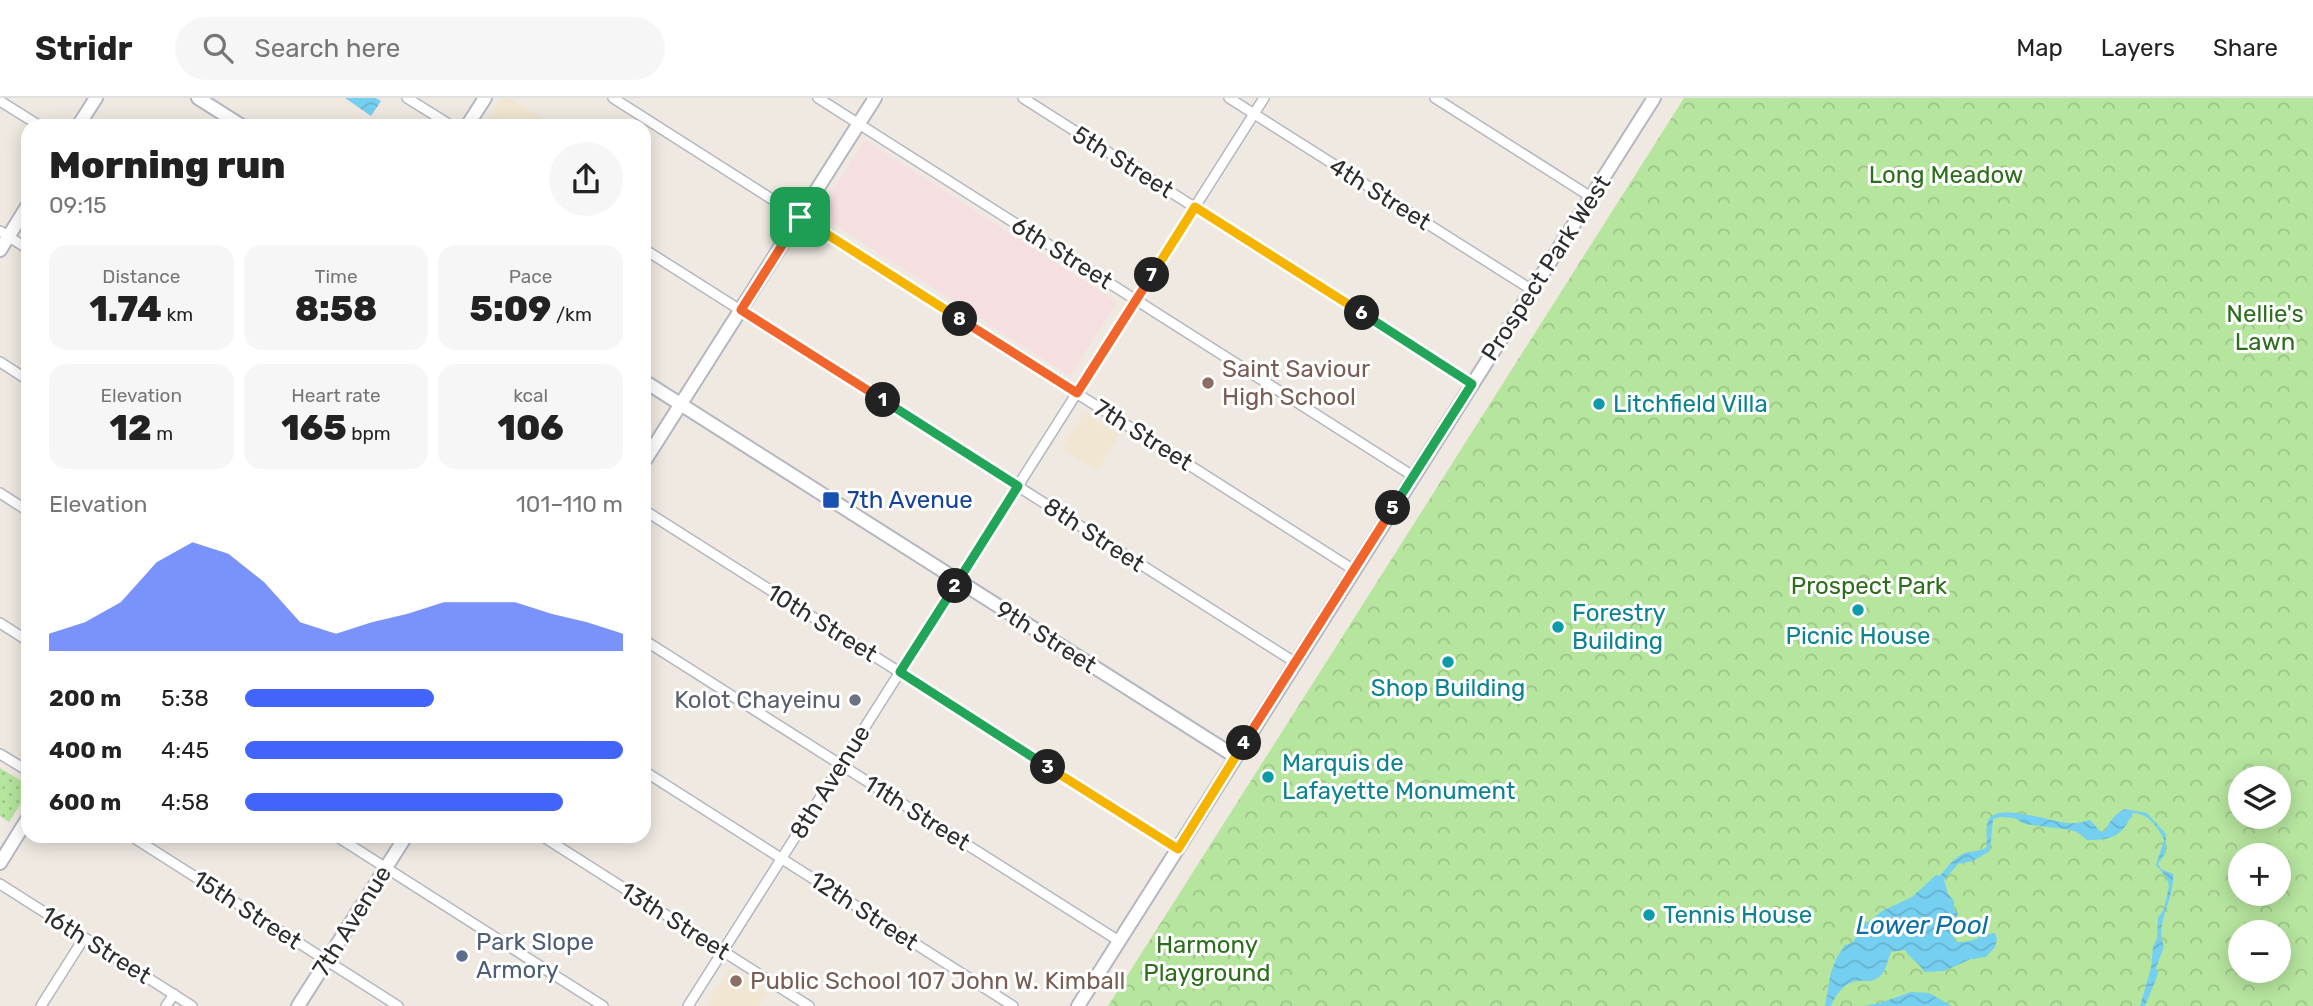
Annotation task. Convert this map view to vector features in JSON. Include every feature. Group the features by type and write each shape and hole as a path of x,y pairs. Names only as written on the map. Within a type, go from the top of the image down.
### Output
{"street":[{"path":"82,119 96,98"},
{"path":"198,98 231,119"},
{"path":"407,98 441,119"},
{"path":"472,119 485,98"},
{"name":"7th Street","path":"612,98 645,119"},
{"name":"6th Street","path":"818,98 1413,476"},
{"path":"651,451 875,98"},
{"name":"5th Street","path":"1023,98 1472,384"},
{"name":"4th Street","path":"1229,98 1532,290"},
{"name":"8th Avenue","path":"688,1006 1264,98"},
{"path":"1435,98 1591,197"},
{"name":"Prospect Park West","path":"1078,1006 1591,197 1649,100"},
{"path":"0,101 29,119"},
{"name":"7th Street","path":"651,123 1354,569"},
{"path":"0,250 4,234 21,213"},
{"path":"4,234 21,245"},
{"name":"8th Street","path":"651,252 1296,663"},
{"path":"0,362 21,376"},
{"name":"9th Street","path":"651,386 1236,757"},
{"path":"0,493 21,506"},
{"name":"10th Street","path":"651,514 1178,849"},
{"path":"0,623 21,636"},
{"name":"11th Street","path":"651,644 1119,941"},
{"path":"0,754 21,767"},
{"name":"12th Street","path":"651,775 1013,1006"},
{"path":"0,863 21,829"},
{"name":"15th Street","path":"142,843 398,1006"},
{"path":"347,843 603,1006"},
{"name":"7th Avenue","path":"298,1006 402,843"},
{"name":"13th Street","path":"553,843 809,1006"},
{"name":"16th Street","path":"0,884 192,1006"},
{"path":"41,1006 84,937"},
{"path":"166,1006 174,994"}],"shaded area":[{"path":"502,98 509,98 544,119 488,119"},
{"path":"865,140 1117,302 1070,376 818,214"},
{"path":"1084,413 1119,435 1097,471 1062,449"},
{"name":"Public School 107 John W. Kimball","path":"730,968 768,993 759,1006 706,1006"}],"green space":[{"name":"Prospect Park","path":"1684,98 2313,98 2313,1006 1108,1006"},
{"path":"0,768 21,781 21,804 9,822 0,816"}],"water":[{"path":"345,98 376,98 381,101 371,116"},
{"name":"Lower Pool","path":"2125,809 2147,813 2166,834 2166,852 2158,864 2161,869 2173,874 2161,929 2164,946 2156,968 2158,974 2145,1006 2140,1006 2157,939 2158,918 2164,909 2169,886 2167,878 2156,865 2164,840 2152,822 2143,815 2133,813 2115,836 2096,840 2087,840 2070,830 2025,824 2014,818 1993,819 1990,851 1973,861 1958,864 1944,880 1948,894 1954,901 1954,909 1958,913 1953,931 1956,942 1995,933 1995,947 1986,957 1971,959 1944,971 1924,972 1905,950 1891,952 1882,975 1845,986 1831,1006 1825,1006 1831,972 1845,945 1852,943 1865,924 1882,911 1912,897 1936,875 1940,876 1960,856 1986,848 1987,824 1993,815 2024,814 2071,823 2090,820 2104,832 2115,816"},
{"path":"1911,992 1929,993 1952,1006 1863,1006 1880,1003"}],"place":[{"name":"Saint Saviour High School","path":"1208,383"},
{"name":"Litchfield Villa","path":"1599,404"},
{"name":"7th Avenue","path":"831,500"},
{"name":"Picnic House","path":"1858,610"},
{"name":"Forestry Building","path":"1558,627"},
{"name":"Shop Building","path":"1448,662"},
{"name":"Kolot Chayeinu","path":"855,700"},
{"name":"Marquis de Lafayette Monument","path":"1268,777"},
{"name":"Tennis House","path":"1649,915"},
{"name":"Park Slope Armory","path":"462,956"},
{"name":"Public School 107 John W. Kimball","path":"736,981"}],"route":[{"path":"1195,207 1472,384 1178,849 900,672 1018,486 741,310 800,217 1077,393 1195,207"}],"park label":[{"name":"Long Meadow","path":"1946,175"},
{"name":"Nellie's Lawn","path":"2265,328"},
{"name":"Harmony Playground","path":"1207,959"}]}
